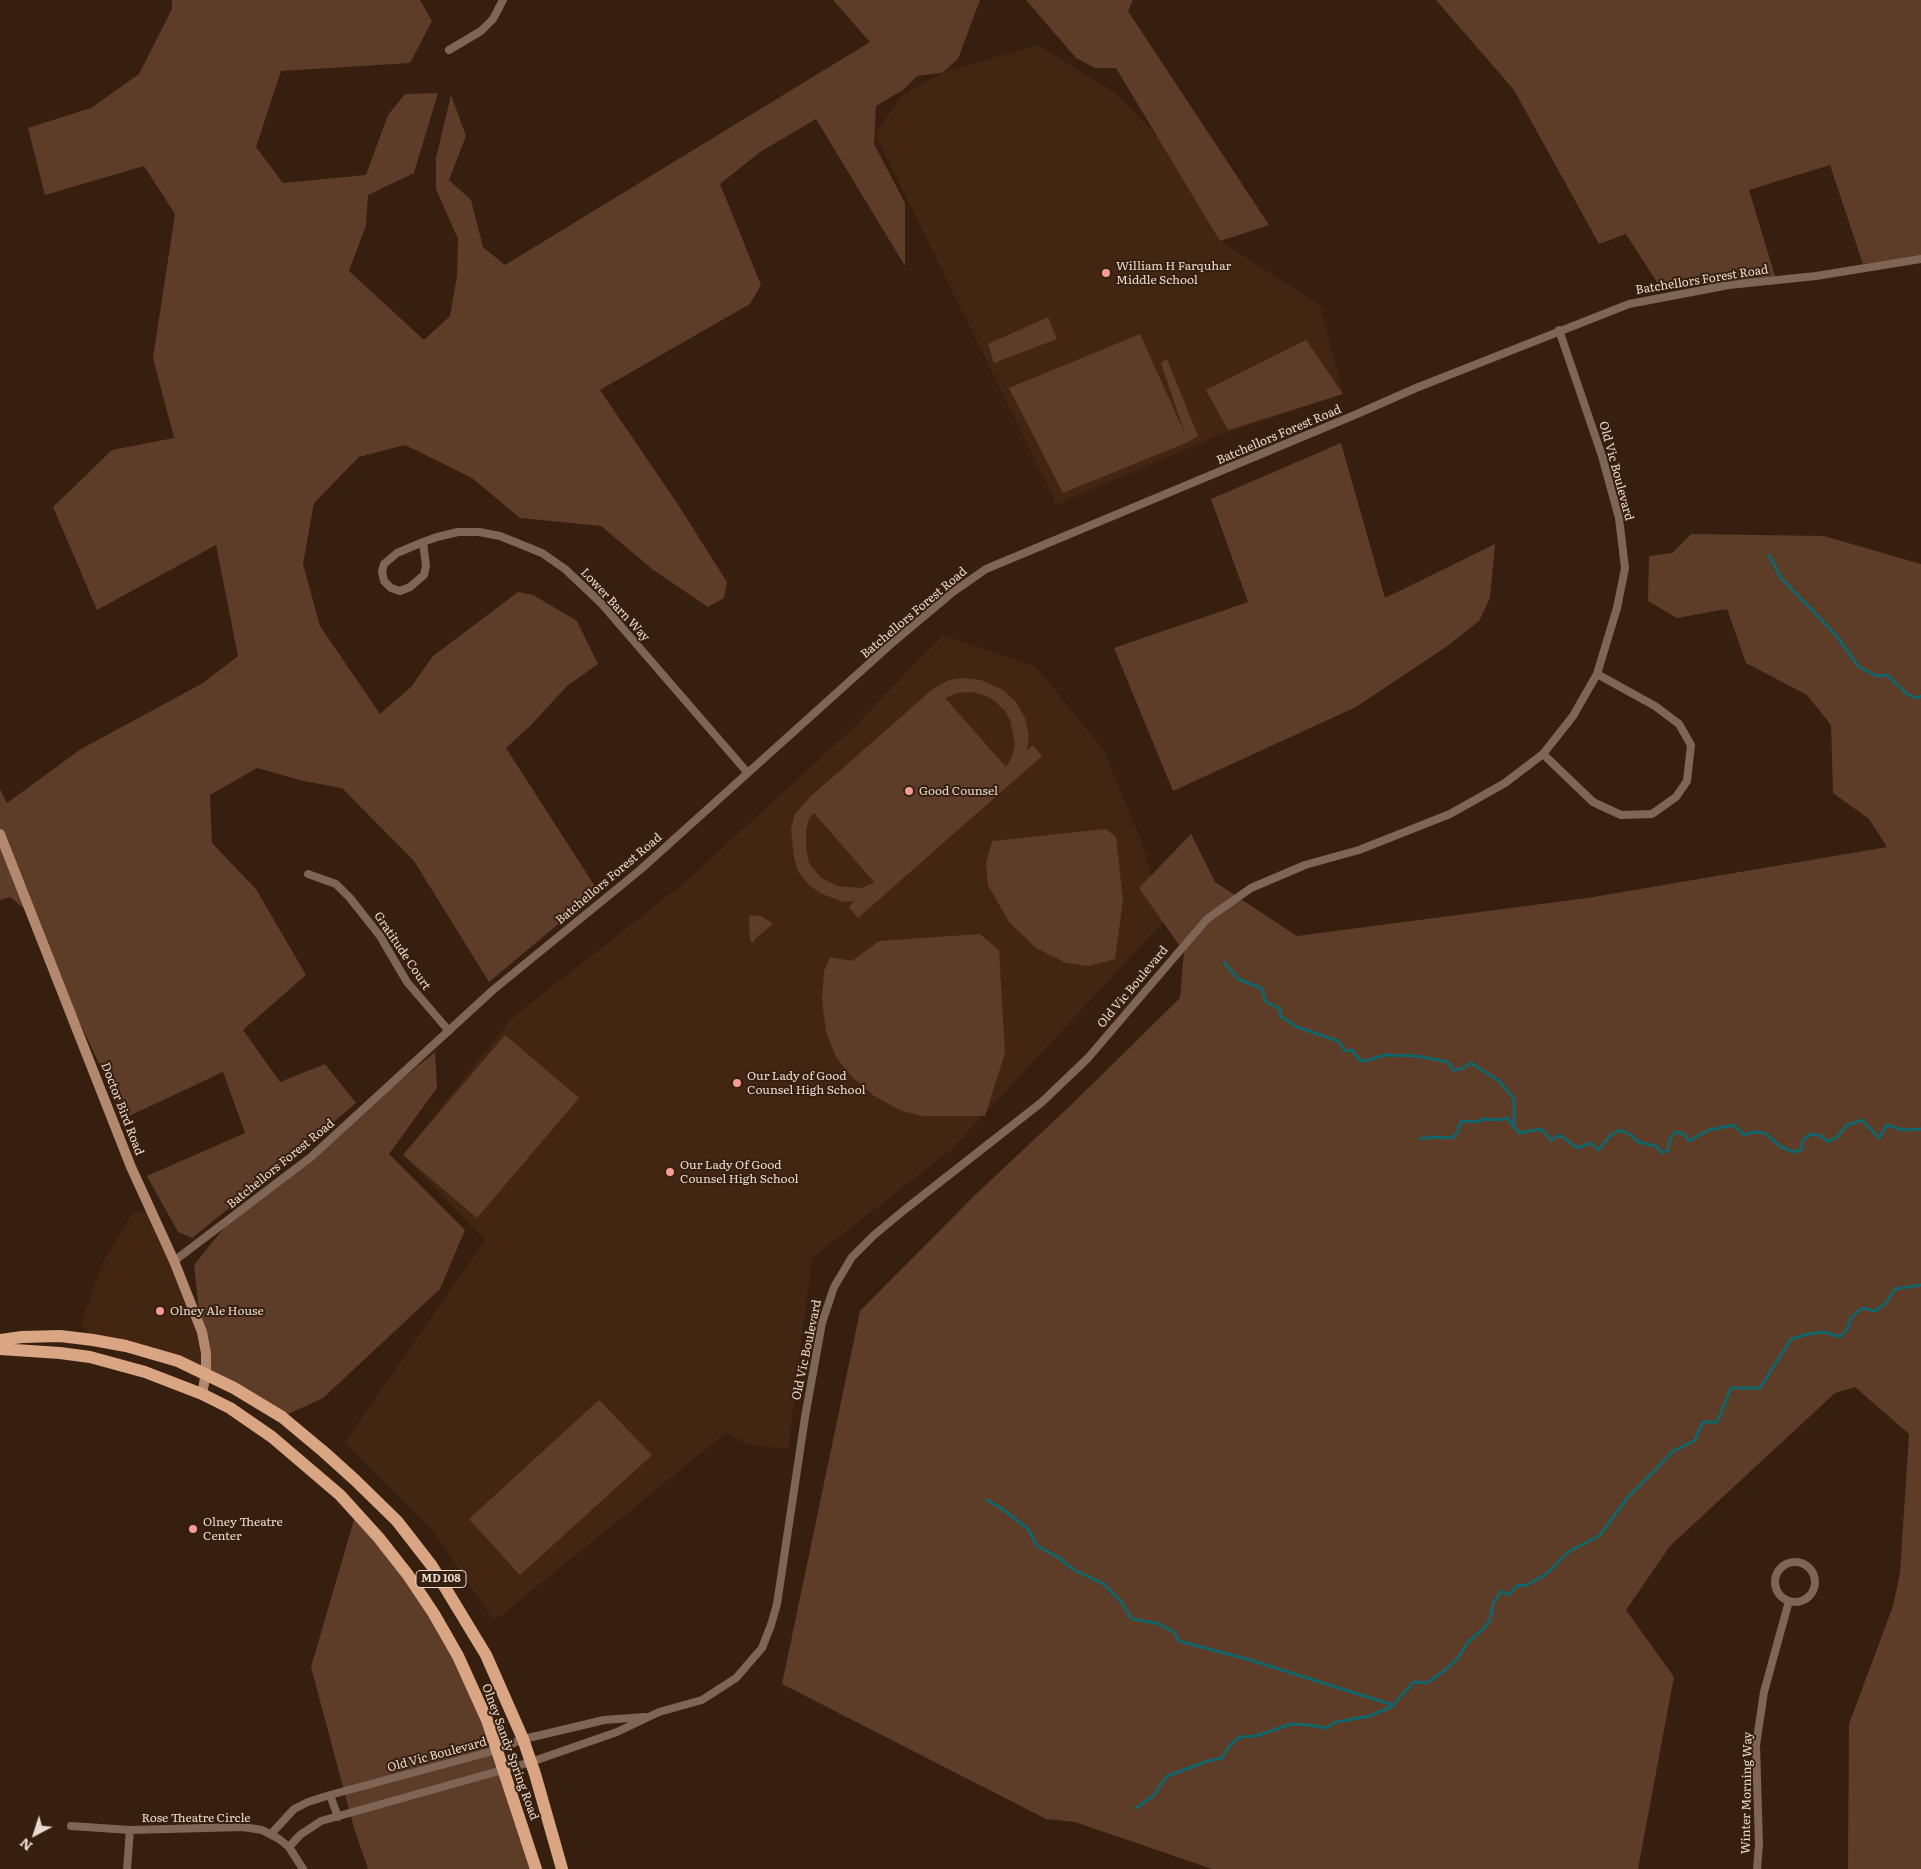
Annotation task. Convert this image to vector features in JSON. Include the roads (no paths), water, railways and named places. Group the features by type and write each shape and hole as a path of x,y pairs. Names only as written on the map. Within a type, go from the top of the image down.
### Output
{"main road":[{"name":"Doctor Bird Road","path":"0,834 131,1167 174,1261 202,1332 206,1353 206,1373 202,1394"},
{"name":"Olney Sandy Spring Road","path":"0,1340 22,1337 60,1336 92,1340 151,1352 206,1373 234,1388 282,1417 324,1452 397,1521 432,1566 486,1655 524,1739 562,1869"},
{"name":"Olney Sandy Spring Road","path":"0,1349 53,1352 90,1357 145,1372 202,1394 230,1408 249,1421 305,1463 340,1495 379,1538 418,1590 458,1656 487,1720 536,1869"}],"street":[{"path":"449,50 481,32 493,19 503,0"},
{"name":"Batchellors Forest Road","path":"174,1261 232,1219 311,1157 504,981 640,870 747,772 892,644 953,592 986,569 1416,388 1629,304 1729,285 1816,276 1921,260"},
{"name":"Old Vic Boulevard","path":"290,1847 310,1828 321,1822 531,1762 617,1732 650,1716 702,1700 736,1678 762,1648 777,1604 805,1418 822,1323 834,1286 852,1256 903,1211 1055,1090 1088,1058 1207,919 1251,888 1305,865 1359,850 1450,814 1506,783 1543,754 1573,716 1597,674 1617,608 1625,568 1619,518 1602,456 1559,330"},
{"name":"Lower Barn Way","path":"424,542 426,566 424,575 410,588 400,590 391,588 384,582 382,571 384,564 397,553 424,542 458,532 479,532 500,536 542,553 565,569 600,602 747,772"},
{"path":"1543,754 1593,802 1621,815 1652,814 1676,798 1687,780 1690,745 1679,724 1655,706 1597,674"},
{"name":"Gratitude Court","path":"308,874 336,884 350,898 380,936 407,982 448,1031"},
{"path":"1787,1563 1803,1564 1812,1571 1815,1583 1814,1589 1807,1598 1801,1601 1789,1601 1784,1599 1777,1591 1775,1586 1776,1574 1787,1563"},
{"name":"Winter Morning Way","path":"1757,1869 1759,1845 1756,1745 1764,1692 1789,1601"},
{"name":"Old Vic Boulevard","path":"271,1834 294,1810 308,1802 330,1795 497,1750 524,1739 604,1720 650,1716"},
{"path":"330,1795 338,1817"},
{"name":"Rose Theatre Circle","path":"72,1826 130,1830 243,1827 262,1830 290,1847 302,1869"},
{"path":"127,1869 130,1830"}],"waterway":[{"path":"1769,555 1781,578 1835,634 1859,667 1877,676 1887,675 1907,694 1916,698 1921,696"},
{"path":"1224,962 1238,979 1261,988 1266,1002 1280,1009 1280,1016 1297,1027 1338,1041 1345,1051 1352,1050 1360,1061 1384,1055 1417,1056 1448,1062 1453,1070 1461,1069 1471,1063 1499,1081 1514,1099 1514,1125"},
{"path":"1420,1139 1432,1137 1452,1138 1458,1131 1461,1121 1477,1122 1484,1119 1499,1120 1507,1118 1519,1133 1541,1129 1551,1140 1560,1135 1577,1148 1591,1143 1598,1150 1612,1134 1620,1130 1631,1135 1638,1142 1656,1146 1662,1153 1668,1150 1669,1141 1675,1132 1684,1134 1689,1141 1709,1130 1734,1125 1744,1135 1753,1132 1765,1133 1781,1147 1794,1152 1801,1150 1803,1140 1811,1134 1821,1136 1828,1142 1837,1137 1847,1125 1862,1120 1879,1138 1887,1125 1903,1130 1921,1129"},
{"path":"987,1500 1001,1508 1028,1529 1037,1546 1058,1557 1074,1570 1104,1584 1122,1603 1132,1619 1156,1623 1174,1632 1179,1641 1250,1660 1393,1705 1414,1682 1427,1683 1457,1659 1468,1642 1490,1620 1493,1603 1501,1591 1509,1595 1516,1586 1527,1585 1546,1574 1568,1552 1600,1535 1627,1498 1673,1451 1694,1441 1703,1422 1717,1422 1731,1388 1760,1388 1791,1339 1824,1332 1840,1337 1847,1329 1851,1318 1862,1308 1875,1311 1886,1303 1895,1289 1921,1285"},
{"path":"1136,1808 1153,1796 1167,1776 1208,1761 1222,1758 1230,1745 1240,1737 1256,1736 1291,1724 1326,1728 1336,1722 1370,1716 1393,1706"}],"place":[{"name":"William H Farquhar Middle School","path":"1106,273"},
{"name":"Good Counsel","path":"909,791"},
{"name":"Our Lady of Good Counsel High School","path":"737,1083"},
{"name":"Our Lady Of Good Counsel High School","path":"670,1172"},
{"name":"Olney Ale House","path":"160,1311"},
{"name":"Olney Theatre Center","path":"193,1529"}]}
